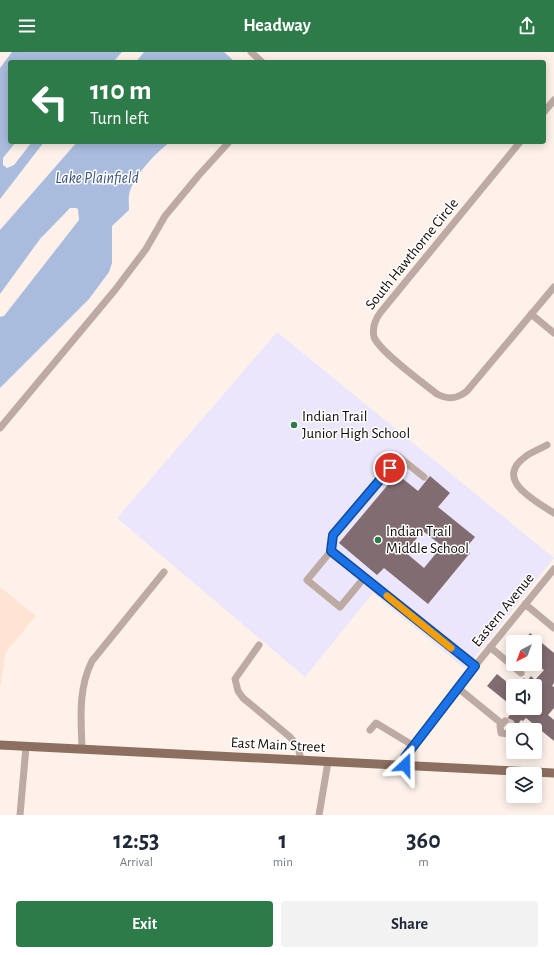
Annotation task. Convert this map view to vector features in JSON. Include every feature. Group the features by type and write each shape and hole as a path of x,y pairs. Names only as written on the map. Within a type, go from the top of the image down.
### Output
{"main road":[{"name":"East Main Street","path":"0,745 554,773"}],"street":[{"path":"251,52 260,60"},
{"path":"546,110 554,100"},
{"path":"0,428 146,250 165,216 227,144"},
{"name":"South Hawthorne Circle","path":"518,144 380,313 374,322 374,335 381,348 437,394 446,398 454,398 467,392 554,287"},
{"path":"531,314 554,333"},
{"path":"547,445 524,458 517,465 514,478 520,489 554,513"},
{"path":"364,578 340,607 307,580 331,551 333,535 399,457 424,477"},
{"path":"331,551 475,666"},
{"name":"Eastern Avenue","path":"405,765 405,757 490,647 554,569"},
{"path":"82,749 82,690 88,669 92,661 164,572"},
{"path":"525,604 554,628"},
{"path":"259,645 236,680 238,691 243,698 290,737 298,747 302,760"},
{"path":"490,647 521,673"},
{"path":"458,688 503,722 500,731 506,734"},
{"path":"370,730 376,723 414,746"},
{"path":"20,815 26,747"},
{"path":"319,815 328,762"}],"shaded area":[{"name":"Indian Trail Junior High School","path":"277,332 554,558 465,669 373,593 305,677 117,518"},
{"path":"0,587 36,616 6,652 0,688"}],"water":[{"name":"Lake Plainfield","path":"12,52 122,52 115,60 8,60 8,144 14,144 3,158 3,165 7,168 14,165 30,144 42,144 0,199 0,68"},
{"path":"144,52 224,52 233,60 138,60"},
{"name":"Lake Plainfield","path":"75,144 168,144 153,158 137,177 129,193 129,210 112,226 112,263 109,272 89,299 0,388 0,317 4,316 79,220 78,209 70,208 40,239 0,294 0,230"}],"building":[{"name":"Indian Trail Middle School","path":"397,474 418,491 430,476 450,493 438,507 475,537 465,549 470,553 428,604 384,568 377,575 339,543","holes":["423,531 442,546 424,568 405,552"]},
{"path":"542,643 554,653 554,683 552,686 554,687 554,708 548,715 554,720 554,741 542,731 542,723 532,723 526,718 523,721 521,720 519,723 509,723 508,717 510,715 542,715 542,679 536,679 544,670 542,668"},
{"path":"497,674 506,681 506,701 487,686"}],"tunnel":[{"path":"505,721 511,723"}],"slow traffic":[{"path":"387,596 451,648"}],"place":[{"name":"Indian Trail Junior High School","path":"294,425"},
{"name":"Indian Trail Middle School","path":"378,540"}],"route":[{"path":"390,468 333,535 331,551 475,666 405,757 405,765"}]}
